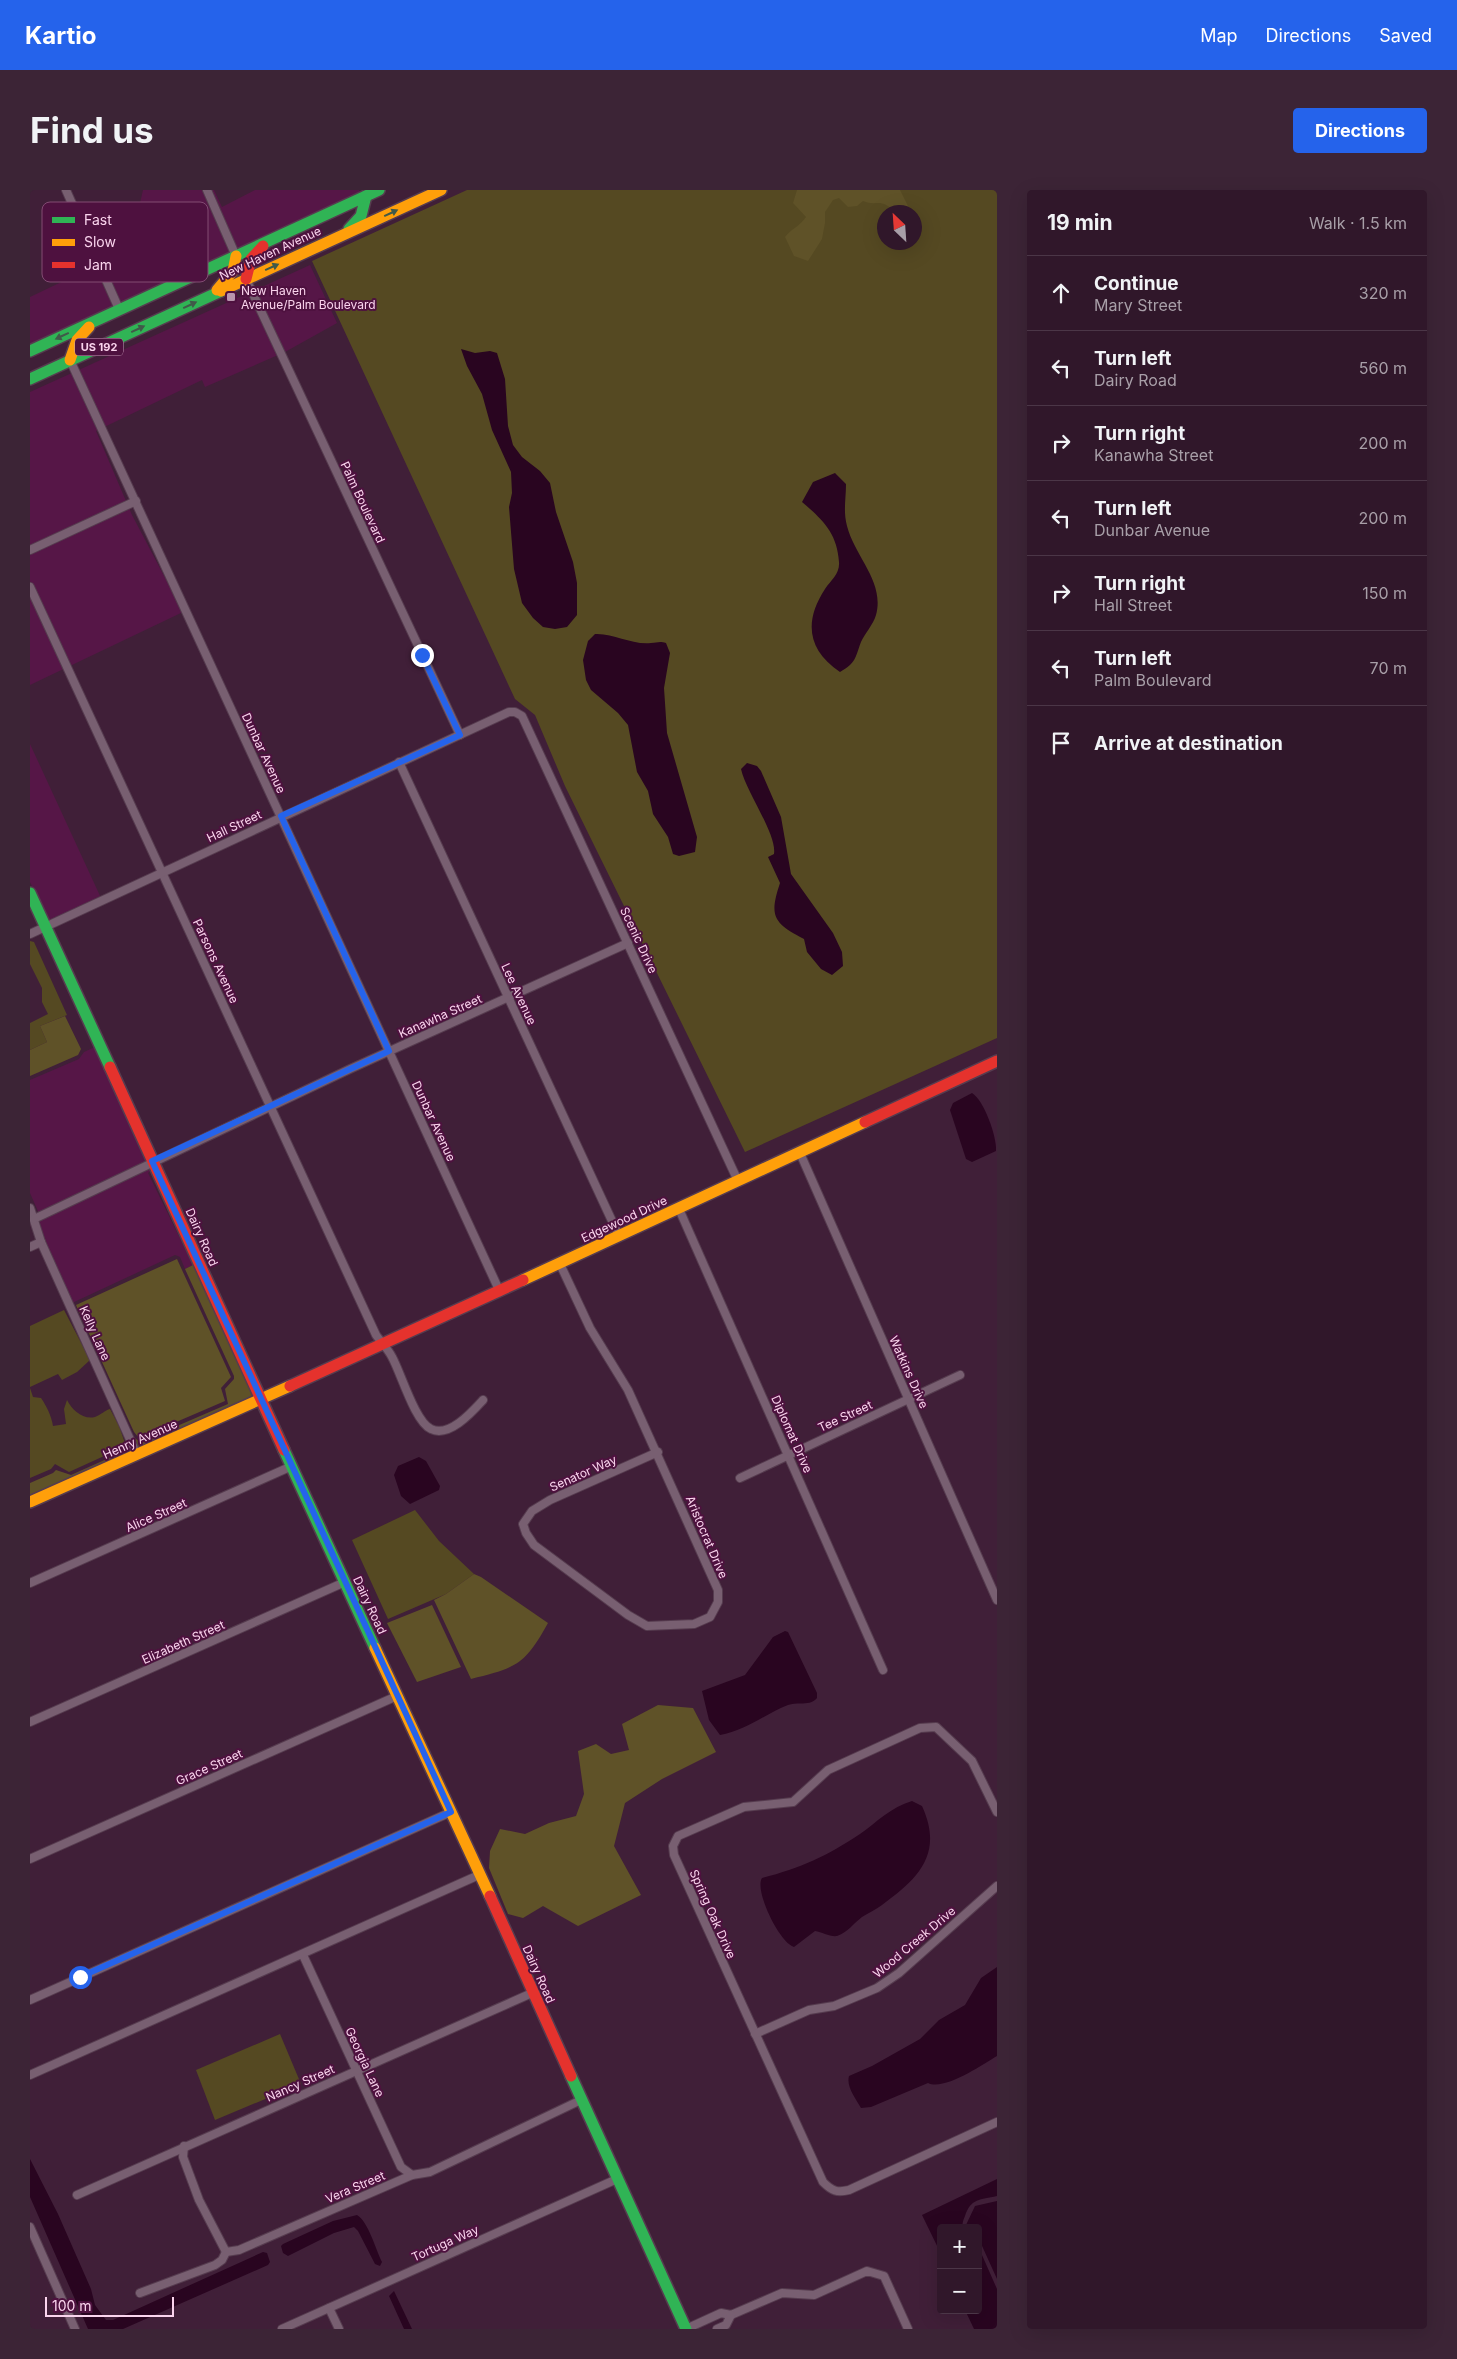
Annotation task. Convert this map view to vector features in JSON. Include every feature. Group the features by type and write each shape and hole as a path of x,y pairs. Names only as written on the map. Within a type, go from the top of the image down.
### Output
{"street":[{"path":"66,190 71,202"},
{"path":"207,190 236,256 236,267 230,276 211,295"},
{"name":"New Haven Avenue","path":"208,269 365,193 379,190"},
{"name":"New Haven Avenue","path":"30,379 441,190"},
{"path":"346,233 361,216 365,207 365,193"},
{"path":"246,279 251,259 266,242"},
{"name":"Palm Boulevard","path":"246,279 460,735"},
{"path":"107,282 119,310"},
{"name":"New Haven Avenue","path":"30,351 180,282"},
{"path":"70,360 77,340 94,321"},
{"name":"Dunbar Avenue","path":"70,360 500,1292"},
{"path":"30,550 136,501"},
{"name":"Parsons Avenue","path":"30,587 376,1335 392,1355 421,1420 430,1429 440,1430 468,1416 482,1400"},
{"name":"Hall Street","path":"30,934 281,816 509,712 515,712"},
{"name":"Scenic Drive","path":"515,712 522,716 738,1181"},
{"name":"Lee Avenue","path":"399,762 619,1236"},
{"name":"Dairy Road","path":"30,892 686,2329"},
{"name":"Kanawha Street","path":"34,1219 152,1161 628,943"},
{"name":"Edgewood Drive","path":"261,1400 500,1292 997,1060"},
{"name":"Watkins Drive","path":"800,1152 997,1600"},
{"name":"Kelly Lane","path":"30,1208 42,1242 137,1455"},
{"name":"Diplomat Drive","path":"679,1209 883,1670"},
{"path":"30,1247 42,1242"},
{"name":"Aristocrat Drive","path":"523,1524 526,1533 534,1545 628,1615 647,1626 694,1624 710,1617 718,1602 718,1590 658,1452 628,1390 590,1328 560,1264"},
{"name":"Tee Street","path":"740,1478 960,1376"},
{"name":"Henry Avenue","path":"30,1502 261,1400"},
{"name":"Senator Way","path":"523,1524 532,1511 550,1500 658,1452"},
{"name":"Alice Street","path":"30,1583 292,1466"},
{"name":"Elizabeth Street","path":"30,1722 345,1582"},
{"name":"Grace Street","path":"30,1859 397,1696"},
{"name":"Spring Oak Drive","path":"997,1812 972,1761 936,1727 920,1728 828,1770 793,1802 744,1807 678,1836 673,1846 674,1855 822,2182 831,2191 850,2190 997,2122"},
{"path":"30,2000 451,1812"},
{"path":"30,2075 479,1875"},
{"name":"Wood Creek Drive","path":"755,2034 809,2010 834,2006 876,1988 899,1973 997,1886"},
{"name":"Georgia Lane","path":"303,1955 401,2167 412,2175"},
{"name":"Nancy Street","path":"77,2195 532,1993"},
{"name":"Vera Street","path":"140,2293 215,2264 222,2260 226,2252 240,2250 412,2175 430,2172 581,2100"},
{"path":"184,2146 183,2157 199,2200 226,2252"},
{"name":"Tortuga Way","path":"282,2329 617,2179"},
{"path":"30,2227 75,2329"},
{"path":"686,2329 721,2313 731,2315 782,2293 814,2295 867,2271 884,2276 908,2329"},
{"path":"329,2308 339,2329"},
{"path":"717,2329 726,2325 731,2315"}],"shaded area":[{"path":"143,190 202,190 207,202 140,202"},
{"path":"211,190 214,190 222,207 255,190 359,190 360,193 238,250"},
{"path":"467,190 997,190 997,1038 745,1152 565,786 535,715 515,699 312,261"},
{"path":"797,190 900,190 908,205 886,205 863,201 857,206 848,207 839,198 833,200 825,212 822,239 808,261 794,256 785,237 806,217 793,203"},
{"path":"208,204 230,253 208,263"},
{"path":"310,265 337,323 285,352 205,387 202,380 96,431 132,515 183,612 30,685 30,392"},
{"path":"61,282 102,282 113,307 30,345 30,297"},
{"path":"112,282 167,282 121,303"},
{"path":"461,349 475,353 490,351 497,353 505,379 508,426 513,445 522,457 540,471 550,483 556,512 573,562 577,583 577,615 567,627 555,629 543,627 533,618 522,603 514,569 509,507 512,493 511,472 492,430 482,394 467,366"},
{"path":"835,473 846,484 845,510 847,526 873,581 878,603 875,619 861,642 854,660 840,672 821,654 815,645 812,634 814,612 818,601 838,570 838,552 828,528 802,502 813,482"},
{"path":"595,634 609,635 636,642 666,643 670,653 664,688 667,733 697,837 695,852 679,856 673,854 668,837 653,814 648,791 637,772 628,725 618,713 591,690 586,680 583,660 588,641"},
{"path":"30,744 101,898 49,923 30,882"},
{"path":"747,763 757,766 761,771 781,817 791,874 833,933 842,952 843,966 832,975 821,969 807,952 804,939 786,928 776,917 775,903 780,883 768,857 774,854 774,846 741,769"},
{"path":"30,941 34,942 67,1015 40,1026 47,1042 30,1050 30,1023 48,1014 42,1002 42,988 30,964"},
{"path":"65,1016 81,1049 78,1055 30,1076 30,1050 47,1042 40,1026"},
{"path":"95,1047 150,1171 148,1173 193,1265 185,1269 180,1257 175,1255 72,1303 38,1230 41,1218 30,1193 30,1080 79,1059 84,1052"},
{"path":"972,1093 981,1103 989,1119 996,1151 972,1162 966,1159 950,1110 953,1103"},
{"path":"177,1259 231,1377 221,1388 225,1401 139,1438 134,1432 76,1305"},
{"path":"193,1265 255,1398 30,1497 30,1483 56,1470 71,1475 127,1450 131,1435 140,1442 228,1404 225,1389 234,1379 234,1376 185,1269"},
{"path":"64,1310 90,1360 77,1372 62,1380 58,1374 30,1387 30,1326"},
{"path":"30,1388 33,1397 41,1398 43,1401 53,1426 66,1424 64,1409 67,1400 75,1411 86,1417 95,1417 110,1409 119,1426 126,1446 69,1472 55,1464 51,1469 30,1478"},
{"path":"419,1457 426,1461 440,1486 439,1490 410,1504 401,1496 394,1475 398,1466"},
{"path":"415,1510 439,1541 474,1574 446,1594 388,1619 352,1540"},
{"path":"474,1574 548,1623 533,1648 518,1663 499,1672 471,1679 434,1600 446,1594"},
{"path":"432,1605 461,1667 417,1682 387,1623"},
{"path":"785,1631 788,1632 817,1693 817,1698 807,1703 788,1705 738,1730 720,1735 709,1720 702,1691 745,1675 773,1637"},
{"path":"658,1705 693,1708 716,1752 662,1779 625,1803 614,1846 641,1895 578,1926 543,1906 523,1918 508,1914 489,1868 490,1851 500,1829 525,1834 549,1823 576,1816 584,1794 578,1751 596,1744 611,1754 629,1750 622,1724"},
{"path":"912,1801 922,1806 928,1823 930,1838 929,1852 924,1864 916,1875 895,1895 862,1917 841,1935 832,1936 815,1931 794,1947 788,1943 769,1915 760,1884 762,1878 789,1870 825,1855 860,1834 891,1811"},
{"path":"997,1967 997,2056 973,2071 953,2080 935,2085 928,2083 871,2107 861,2108 850,2089 849,2076 872,2066 920,2039 939,2020 965,2005 981,1978"},
{"path":"280,2034 301,2084 215,2120 196,2070"},
{"path":"30,2159 58,2214 91,2289 95,2305 106,2320 113,2320 263,2252 267,2253 270,2262 268,2265 123,2329 88,2329 30,2197"},
{"path":"997,2179 997,2196 981,2199 973,2203 967,2210 963,2224 937,2224 937,2246 922,2215"},
{"path":"997,2201 997,2279 982,2246 982,2224 966,2224 975,2206"},
{"path":"357,2215 365,2223 371,2236 382,2262 380,2266 375,2264 358,2231 354,2227 334,2233 288,2256 283,2253 281,2246 283,2244 333,2221"},
{"path":"982,2255 997,2289 997,2329 974,2329 967,2314 982,2314"},
{"path":"394,2291 412,2329 404,2329 389,2296"}],"traffic: fast":[{"path":"208,269 379,190"},
{"path":"349,229 361,216 366,196"},
{"path":"30,351 180,282"},
{"path":"30,379 221,291"},
{"path":"30,893 110,1067"},
{"path":"284,1450 375,1648"},
{"path":"571,2076 686,2329"}],"traffic: slow":[{"path":"221,291 441,190"},
{"path":"217,290 233,271 236,256"},
{"path":"70,360 77,340 89,327"},
{"path":"523,1280 865,1122"},
{"path":"30,1502 290,1386"},
{"path":"375,1648 490,1896"}],"traffic: jam":[{"path":"246,279 251,259 263,246"},
{"path":"865,1122 997,1061"},
{"path":"110,1067 284,1450"},
{"path":"290,1386 523,1280"},
{"path":"490,1896 571,2076"}],"place":[{"name":"New Haven Avenue/Palm Boulevard","path":"231,297"}],"route":[{"path":"80,1977 451,1812 440,1784 397,1696 152,1161 389,1051 281,816 460,735 422,655"}]}
